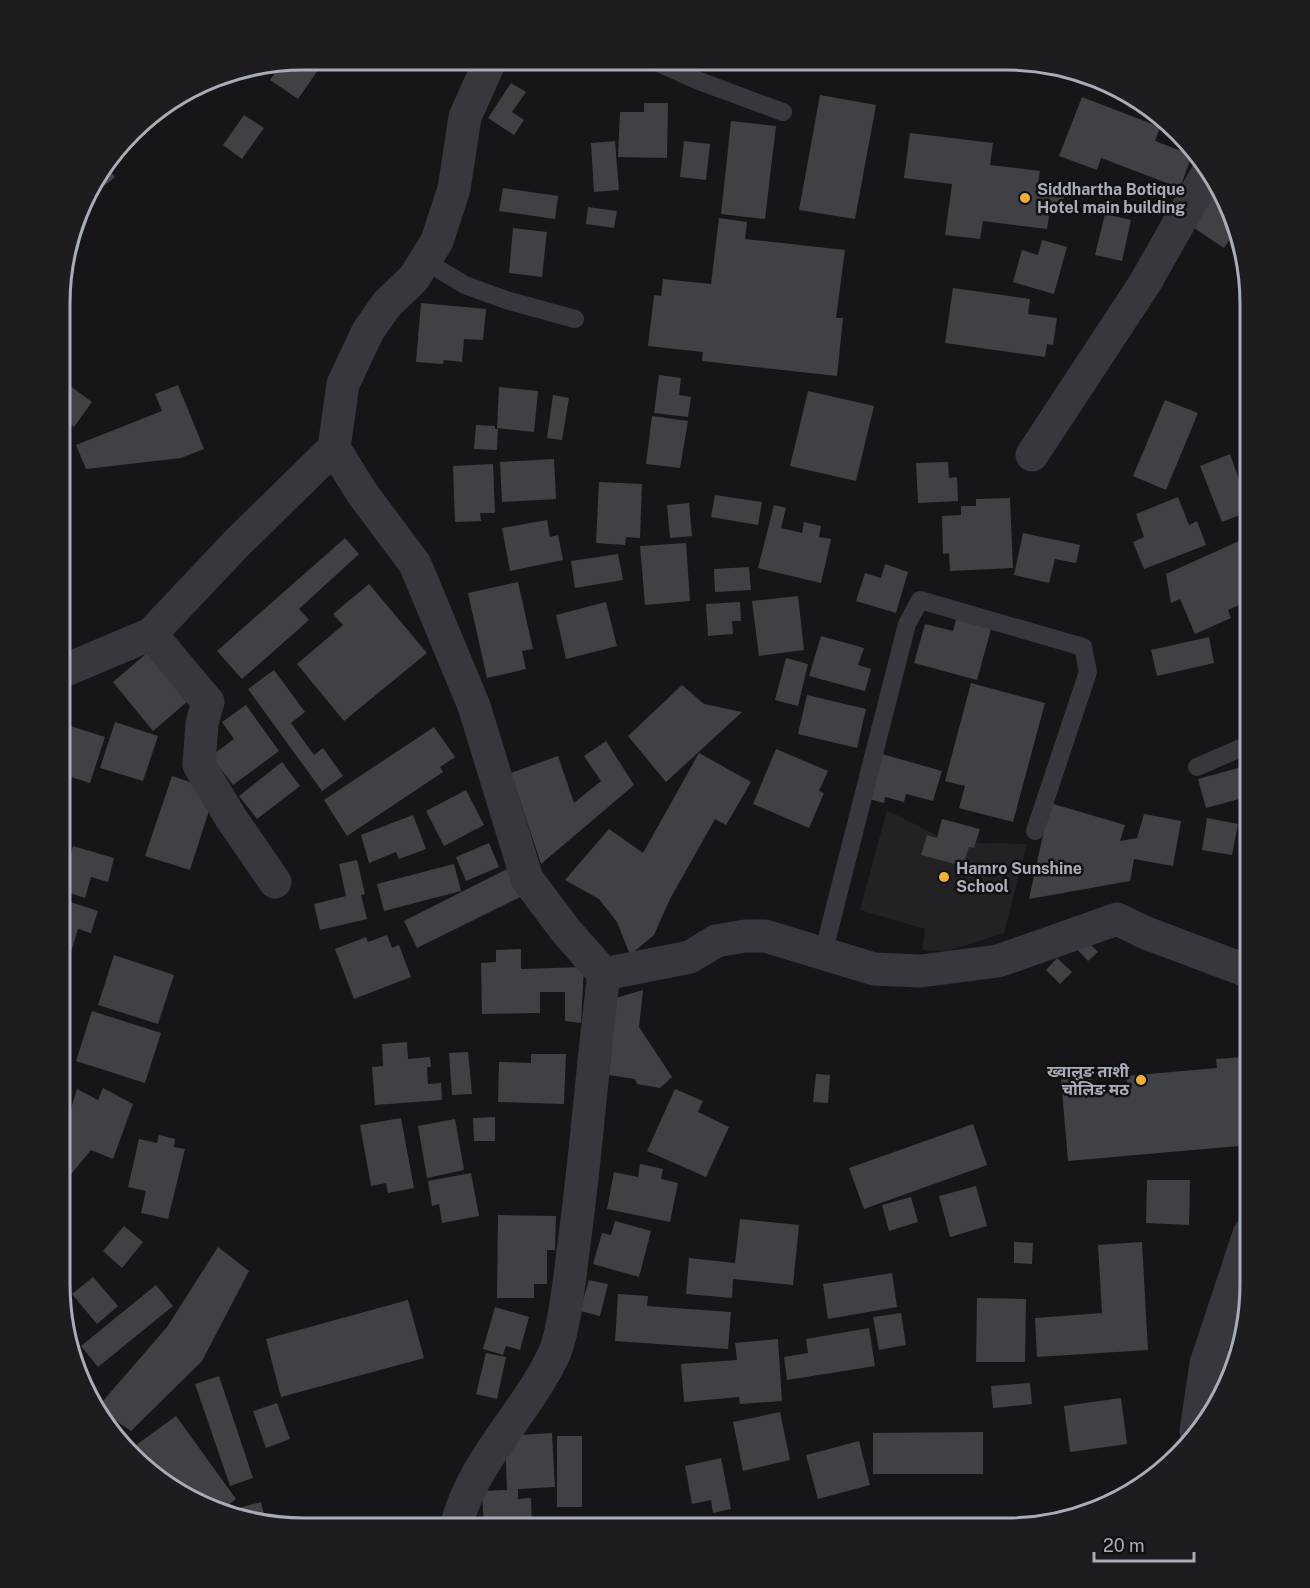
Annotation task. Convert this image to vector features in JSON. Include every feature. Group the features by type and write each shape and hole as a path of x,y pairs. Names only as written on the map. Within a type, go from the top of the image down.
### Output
{"street":[{"path":"70,668 151,634 237,543 334,448 343,384 368,331 387,304 414,278 437,241 453,189 465,117 486,70"},
{"path":"1032,455 1144,282 1204,180"},
{"path":"334,448 362,493 398,539 420,574 474,706 527,879 566,931 604,974 589,1095 586,1163 569,1282 555,1352 529,1396 492,1450 461,1505 458,1518"},
{"path":"151,634 208,702 202,723 199,765 275,882"},
{"path":"604,974 690,957 716,941 745,936 765,936 874,969 921,971 998,961 1117,919 1146,933 1240,968"},
{"path":"1206,1405 1220,1366 1240,1278"}],"lane":[{"path":"674,70 783,112"},
{"path":"425,261 465,285 506,300 575,319"},
{"path":"823,954 907,624 920,600 1083,647 1088,672 1035,831"},
{"path":"1197,767 1240,748"}],"shaded area":[{"name":"Hamro Sunshine School","path":"887,810 950,842 1027,844 1004,933 945,952 922,950 925,929 860,910"}],"building":[{"path":"318,70 298,99 270,80 275,73"},
{"path":"511,83 526,92 512,112 524,120 514,135 488,118"},
{"path":"820,95 876,105 855,219 799,210"},
{"path":"1082,97 1156,125 1159,129 1155,141 1182,151 1190,161 1180,188 1101,158 1097,170 1059,156"},
{"path":"644,103 668,103 667,158 618,157 620,112 644,112"},
{"path":"244,115 264,128 242,159 223,145"},
{"path":"731,121 776,126 765,219 721,214"},
{"path":"910,133 993,143 990,165 1040,171 1038,183 1065,187 1062,210 1050,209 1047,229 983,221 980,239 945,235 952,184 904,178"},
{"path":"615,141 619,190 594,192 591,143"},
{"path":"684,141 710,144 706,180 680,177"},
{"path":"111,172 115,177 101,188"},
{"path":"503,188 558,196 555,219 499,211"},
{"path":"1210,191 1230,239 1224,248 1185,222"},
{"path":"588,207 617,211 614,228 586,224"},
{"path":"1105,214 1131,220 1122,261 1095,255"},
{"path":"719,218 747,222 745,239 845,250 836,318 843,318 837,376 702,361 703,352 648,346 654,295 661,296 663,279 711,284"},
{"path":"513,228 547,232 542,277 509,273"},
{"path":"1042,240 1067,247 1054,294 1013,282 1022,250 1038,255"},
{"path":"953,288 1030,299 1028,314 1057,318 1053,345 1047,344 1045,357 945,343"},
{"path":"421,303 486,309 483,340 464,339 462,362 444,360 443,364 416,362"},
{"path":"659,375 681,378 679,395 691,397 688,417 654,413"},
{"path":"178,385 204,449 181,458 86,469 76,445 162,411 155,394"},
{"path":"70,386 92,402 74,427 70,424"},
{"path":"499,387 538,391 534,432 497,428"},
{"path":"808,391 874,406 856,481 790,466"},
{"path":"553,395 569,398 562,440 547,438"},
{"path":"1165,400 1198,413 1166,490 1133,476"},
{"path":"652,416 688,421 680,468 646,464"},
{"path":"476,425 495,426 495,429 498,429 497,450 474,449"},
{"path":"1230,454 1240,482 1240,515 1222,522 1200,466"},
{"path":"554,459 556,499 502,502 500,462"},
{"path":"948,462 949,478 957,477 958,501 918,503 916,463"},
{"path":"493,464 495,513 480,513 481,521 455,522 453,466"},
{"path":"599,482 642,484 640,538 626,537 625,545 596,543"},
{"path":"715,495 762,502 758,525 711,517"},
{"path":"1178,497 1189,525 1197,521 1206,545 1144,569 1133,542 1144,537 1136,514"},
{"path":"1010,498 1013,568 950,571 949,553 943,554 942,516 961,515 961,506 976,506 976,499"},
{"path":"689,503 692,536 670,538 667,505"},
{"path":"774,505 786,508 781,528 802,533 804,522 821,526 819,537 831,539 821,583 758,568"},
{"path":"547,520 550,537 558,535 563,560 510,571 502,528"},
{"path":"1023,533 1080,545 1076,563 1055,559 1049,583 1014,575"},
{"path":"345,538 359,554 299,609 309,620 242,679 217,651"},
{"path":"1240,541 1240,605 1228,610 1231,618 1195,634 1180,599 1171,603 1166,574"},
{"path":"686,543 690,601 645,605 640,546"},
{"path":"618,554 623,580 575,588 571,561"},
{"path":"885,564 908,572 896,613 856,601 865,573 881,578"},
{"path":"749,567 751,590 715,592 714,569"},
{"path":"518,582 533,649 522,651 526,669 487,678 468,593"},
{"path":"369,584 427,653 344,721 297,664 343,625 333,614"},
{"path":"798,596 804,650 759,656 752,601"},
{"path":"606,602 617,646 566,659 556,615"},
{"path":"740,602 741,621 732,621 733,634 708,636 706,604"},
{"path":"958,612 993,622 977,680 914,663 925,624 953,631"},
{"path":"821,636 864,648 858,665 871,669 865,691 809,676"},
{"path":"1209,637 1214,663 1157,676 1151,650"},
{"path":"147,653 188,701 153,731 113,682"},
{"path":"786,658 808,664 798,706 775,700"},
{"path":"274,670 305,712 291,723 314,755 323,748 343,776 322,791 248,689"},
{"path":"971,683 1045,703 1013,822 959,808 965,786 945,781"},
{"path":"682,685 704,704 742,712 666,782 628,736"},
{"path":"807,695 866,709 857,748 798,734"},
{"path":"246,705 279,751 233,785 211,756 234,739 222,722"},
{"path":"115,722 158,736 143,781 100,768"},
{"path":"70,726 105,737 90,783 70,777"},
{"path":"434,727 455,757 440,767 443,772 347,836 324,800"},
{"path":"606,741 634,785 541,864 511,773 558,756 574,803 601,781 584,756"},
{"path":"776,749 828,771 819,791 824,793 809,828 753,804"},
{"path":"699,753 751,782 726,825 715,819 670,899 654,935 630,955 617,922 599,899 565,880 609,829 643,853"},
{"path":"882,754 942,771 933,801 906,794 904,802 885,797 884,803 869,799"},
{"path":"282,762 300,786 257,819 239,796"},
{"path":"1240,767 1240,799 1206,808 1198,779"},
{"path":"172,776 208,788 213,798 190,870 145,856"},
{"path":"466,790 484,825 444,846 426,811"},
{"path":"1050,803 1125,825 1120,841 1137,838 1144,814 1181,821 1173,866 1134,859 1130,881 1029,899"},
{"path":"413,815 426,849 399,859 396,852 369,863 361,835"},
{"path":"1207,818 1238,824 1232,855 1202,850"},
{"path":"942,819 980,829 974,848 969,847 963,866 921,855 927,835 937,838"},
{"path":"489,843 499,867 466,881 456,857"},
{"path":"73,846 114,858 108,882 91,877 85,898 70,893 70,857"},
{"path":"357,860 365,894 361,895 367,919 320,930 314,904 346,896 339,864"},
{"path":"454,864 461,891 384,911 377,884"},
{"path":"507,869 520,897 417,948 404,921"},
{"path":"70,902 98,911 91,933 78,929 70,956"},
{"path":"387,935 392,948 399,945 411,977 354,999 335,949 366,937 368,942"},
{"path":"1084,938 1098,952 1088,961 1075,947"},
{"path":"521,949 521,969 584,967 581,1023 565,1021 565,992 540,992 540,1013 482,1014 481,963 496,962 496,950"},
{"path":"114,955 174,975 158,1024 98,1005"},
{"path":"1057,958 1072,972 1060,984 1046,970"},
{"path":"643,990 639,1027 672,1077 660,1088 637,1084 635,1079 609,1075 616,998"},
{"path":"92,1011 161,1033 145,1083 76,1061"},
{"path":"407,1042 408,1059 430,1057 431,1067 427,1067 428,1084 441,1083 442,1100 375,1105 372,1067 383,1066 382,1044"},
{"path":"468,1052 472,1094 452,1095 449,1053"},
{"path":"531,1054 566,1054 564,1104 498,1102 499,1062 531,1063"},
{"path":"1240,1057 1240,1146 1068,1161 1061,1079 1091,1076 1092,1086 1127,1083 1126,1076 1217,1068 1216,1059"},
{"path":"816,1074 830,1075 828,1103 813,1102"},
{"path":"103,1088 133,1104 113,1159 91,1150 70,1175 70,1112 77,1089 98,1100"},
{"path":"675,1089 703,1101 698,1112 729,1127 706,1177 647,1151"},
{"path":"495,1117 495,1141 474,1141 473,1118"},
{"path":"401,1118 414,1188 388,1193 386,1183 371,1186 360,1125"},
{"path":"455,1119 464,1170 427,1178 418,1126"},
{"path":"973,1124 987,1165 864,1209 849,1168"},
{"path":"159,1135 175,1139 174,1147 185,1149 168,1219 141,1213 146,1191 128,1187 139,1139 157,1143"},
{"path":"640,1164 663,1169 661,1179 678,1183 670,1222 607,1209 614,1172 638,1177"},
{"path":"471,1173 479,1216 442,1223 439,1204 432,1206 428,1181"},
{"path":"1147,1180 1190,1180 1189,1225 1146,1223"},
{"path":"976,1186 987,1226 950,1237 939,1196"},
{"path":"911,1197 918,1222 889,1231 882,1205"},
{"path":"498,1215 556,1216 555,1250 547,1250 547,1284 534,1284 534,1298 497,1298"},
{"path":"740,1219 799,1225 793,1285 733,1279 732,1298 686,1294 689,1258 735,1263"},
{"path":"615,1221 651,1231 639,1277 593,1264 602,1233 611,1235"},
{"path":"124,1226 143,1242 122,1268 103,1251"},
{"path":"1014,1242 1033,1243 1032,1264 1014,1263"},
{"path":"1142,1242 1148,1350 1037,1357 1035,1318 1102,1313 1098,1245"},
{"path":"218,1247 249,1271 202,1361 131,1431 114,1420 102,1402 167,1327"},
{"path":"892,1273 897,1307 828,1319 823,1284"},
{"path":"93,1277 118,1306 97,1324 72,1294"},
{"path":"589,1280 608,1284 600,1316 580,1311"},
{"path":"156,1285 173,1306 98,1367 81,1346"},
{"path":"618,1294 648,1296 647,1306 731,1312 728,1349 615,1341"},
{"path":"977,1298 1026,1299 1025,1362 976,1362"},
{"path":"408,1300 424,1358 281,1397 266,1339"},
{"path":"495,1307 529,1317 520,1350 506,1346 503,1355 483,1349"},
{"path":"901,1313 906,1345 879,1350 873,1317"},
{"path":"869,1328 875,1366 787,1380 784,1357 808,1353 806,1339"},
{"path":"778,1339 782,1401 740,1404 739,1397 684,1402 681,1364 737,1360 735,1343"},
{"path":"486,1353 506,1357 497,1399 476,1394"},
{"path":"219,1376 253,1478 230,1486 195,1384"},
{"path":"1030,1383 1032,1404 993,1408 991,1386"},
{"path":"1121,1398 1127,1444 1070,1452 1064,1406"},
{"path":"277,1403 290,1439 266,1448 253,1411"},
{"path":"780,1412 790,1460 743,1471 733,1422"},
{"path":"176,1416 236,1499 228,1505 187,1486 162,1469 136,1445"},
{"path":"983,1432 983,1474 873,1474 873,1433"},
{"path":"552,1433 555,1487 518,1489 518,1499 531,1498 532,1518 484,1518 482,1491 507,1490 505,1436"},
{"path":"557,1436 582,1436 582,1507 557,1507"},
{"path":"859,1441 870,1485 818,1499 806,1455"},
{"path":"721,1458 731,1509 713,1513 711,1500 692,1504 685,1466"},
{"path":"261,1502 264,1514 244,1510 238,1508"}],"place":[{"name":"Siddhartha Botique Hotel main building","path":"1025,198"},
{"name":"Hamro Sunshine School","path":"944,877"},
{"name":"ख्वालुङ ताशी चोलिङ मठ","path":"1141,1080"}]}
